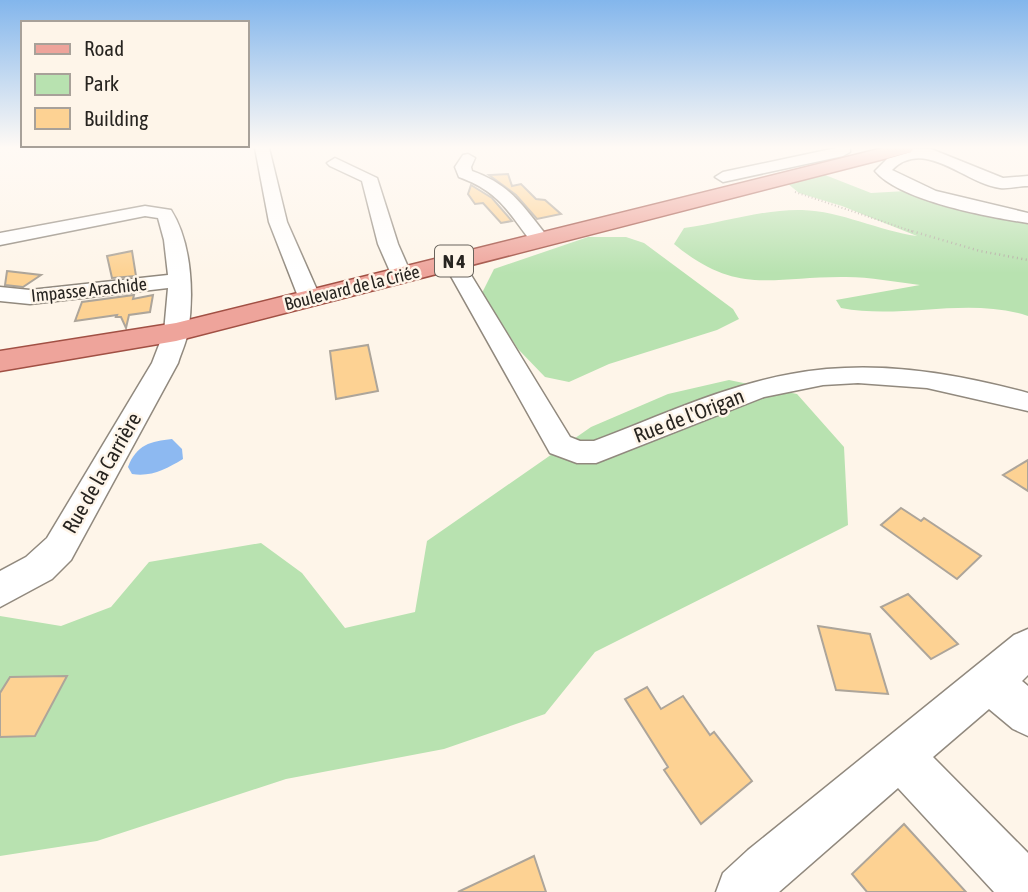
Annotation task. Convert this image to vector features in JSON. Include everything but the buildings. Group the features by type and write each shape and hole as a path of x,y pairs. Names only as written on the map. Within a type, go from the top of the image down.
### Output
{"main road":[{"name":"Boulevard de la Criée","path":"0,361 78,351 176,332 540,240 723,190"}],"street":[{"path":"271,190 278,222 310,299"},
{"path":"372,190 388,244 401,276"},
{"path":"499,190 540,240"},
{"path":"922,190 977,209 1028,219"},
{"path":"928,192 942,190"},
{"name":"Rue de la Carrière","path":"0,239 145,211 158,212 165,214 173,229 178,280 176,332 165,363 59,549 40,568 0,590"},
{"name":"Rue de l'Origan","path":"453,262 561,445 577,452 596,452 756,391 836,377 918,377 954,382 1028,402"},
{"name":"Impasse Arachide","path":"0,294 30,297 178,280"},
{"path":"744,891 1028,649"},
{"path":"990,682 1028,715"},
{"path":"901,757 1028,890"}],"path":[{"path":"797,190 801,195 858,215 980,251 1028,260"}],"green space":[{"path":"795,190 862,190 871,193 906,191 1028,222 1028,316 982,308 888,312 841,308 836,300 920,285 855,277 756,280 737,277 697,261 674,244 684,228 787,210 817,211 917,236 842,206"},
{"path":"588,237 626,237 644,243 733,309 739,319 717,330 609,364 569,382 545,377 518,349 482,293 494,269"},
{"path":"729,380 797,394 844,447 848,525 595,652 545,714 444,749 286,779 97,841 0,856 0,616 61,626 111,607 149,562 261,543 302,573 345,628 415,612 427,541 591,427 668,394"}],"water":[{"path":"172,439 182,449 183,459 152,473 132,474 128,467 140,449 157,441"}]}
